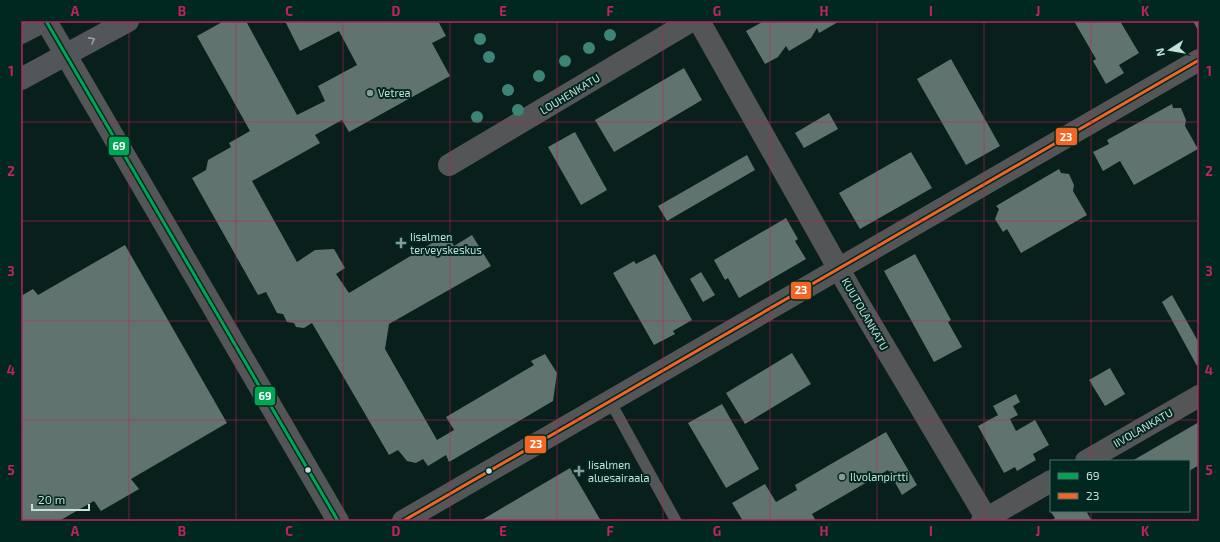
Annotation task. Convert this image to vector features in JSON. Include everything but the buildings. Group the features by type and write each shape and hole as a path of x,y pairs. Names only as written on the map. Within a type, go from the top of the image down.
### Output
{"main road":[{"path":"21,33 45,21"},
{"path":"21,79 128,21"}],"street":[{"path":"45,21 338,521"},
{"name":"LOUHENKATU","path":"449,165 691,21"},
{"name":"KUUTOLANKATU","path":"699,21 838,269 985,520"},
{"path":"403,521 1199,60"},
{"name":"IIVOLANKATU","path":"1088,460 1199,396"},
{"path":"985,520 1050,482"}],"lane":[{"path":"610,401 676,521"}],"transit line":[{"name":"69","path":"46,21 338,521"},
{"name":"23","path":"403,521 1199,60"}],"place":[{"name":"Vetrea","path":"370,93"},
{"name":"Iisalmen terveyskeskus","path":"401,243"},
{"name":"Iisalmen aluesairaala","path":"579,471"},
{"name":"Ilvolanpirtti","path":"842,477"}]}
